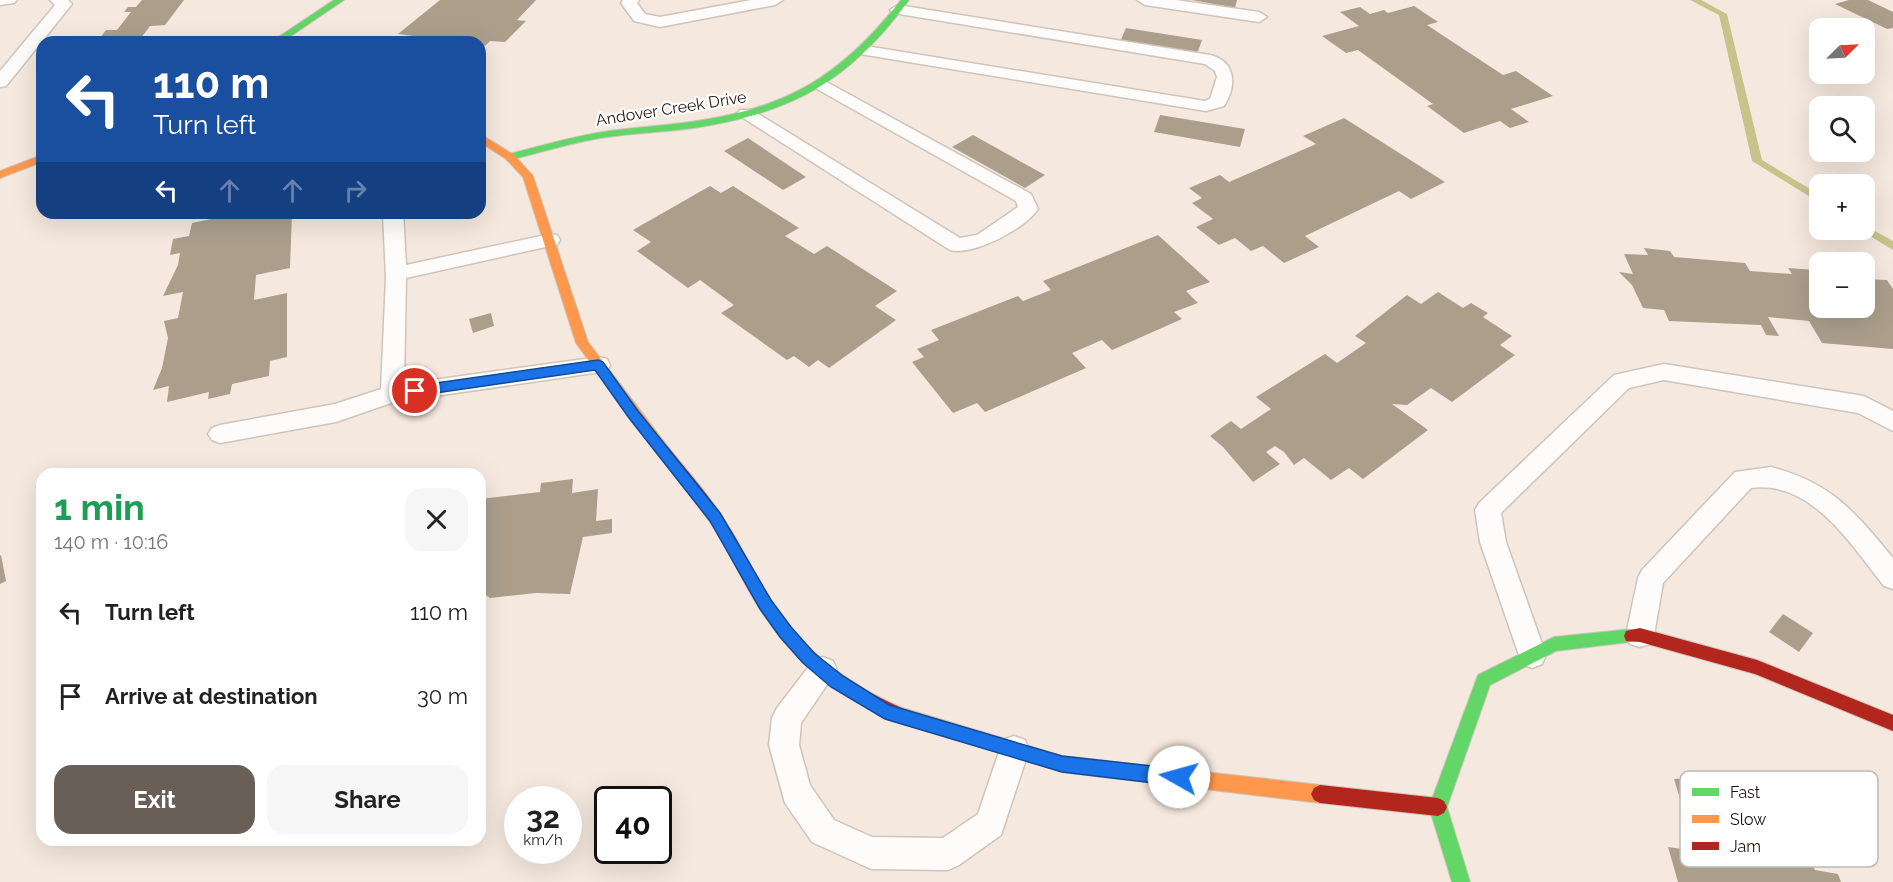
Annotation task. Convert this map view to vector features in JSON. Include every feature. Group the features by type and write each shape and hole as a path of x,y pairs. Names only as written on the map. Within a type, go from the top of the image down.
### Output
{"street":[{"path":"285,36 340,0"},
{"name":"Andover Creek Drive","path":"510,158 604,134 705,123 767,110 823,85 866,51 890,24 902,5"},
{"path":"486,141 510,158 528,176 574,311 576,326 582,342 634,415 715,517 765,605 785,632 837,681 885,711 1062,764 1438,807"},
{"path":"0,175 36,160"},
{"path":"1461,882 1438,807 1484,680 1554,644 1640,634 1757,667 1893,723"}],"lane":[{"path":"0,0 9,0"},
{"path":"38,36 64,4 58,0"},
{"path":"631,0 629,3 640,18 660,22 775,0"},
{"path":"1145,0 1259,17"},
{"path":"866,51 1206,106 1218,102 1225,77 1224,69 1210,60 902,5"},
{"path":"0,82 36,38"},
{"path":"746,114 957,245 983,240 1028,208 1024,198 823,85"},
{"path":"392,394 395,274 393,219"},
{"path":"395,274 549,240"},
{"path":"220,434 336,413 392,394 598,365"},
{"path":"1532,655 1493,542 1488,510 1622,381 1664,372 1864,405 1893,422"},
{"path":"1640,634 1651,578 1744,479 1770,477 1801,486 1834,507 1893,578"},
{"path":"823,670 787,718 784,746 796,792 823,831 871,853 948,854 990,824 1014,750"}],"building":[{"path":"142,0 184,0 165,25 150,26 142,36 102,36 106,30 117,30 131,12 124,12 128,7 136,7"},
{"path":"440,0 536,0 517,20 526,21 505,42 490,41 486,45 486,36 398,34"},
{"path":"1192,0 1237,0 1235,8"},
{"path":"1849,0 1868,0 1893,12 1893,28 1887,29 1875,23 1875,18 1864,18 1835,4"},
{"path":"1414,6 1438,22 1427,25 1503,75 1516,71 1553,96 1511,109 1529,122 1510,128 1500,121 1464,133 1427,106 1433,104 1358,50 1346,53 1322,36 1359,26 1340,12 1360,7 1370,14 1384,10 1388,13"},
{"path":"1126,28 1202,40 1197,54 1120,42"},
{"path":"1160,115 1245,129 1240,147 1154,132"},
{"path":"1344,118 1445,182 1411,199 1399,191 1305,236 1319,247 1284,263 1263,246 1251,251 1235,238 1219,245 1196,227 1213,219 1192,203 1202,198 1189,188 1220,175 1229,182 1316,144 1303,136"},
{"path":"973,135 1045,175 1025,188 952,147"},
{"path":"748,138 806,177 783,190 724,151"},
{"path":"710,186 721,193 733,186 799,228 785,236 814,254 827,246 897,291 875,306 896,320 829,368 818,360 809,367 794,356 787,360 721,313 734,305 700,280 688,288 637,251 651,242 633,230"},
{"path":"211,219 292,219 290,268 256,275 254,300 287,293 287,357 270,361 269,376 232,384 230,394 208,399 209,392 167,402 169,386 153,390 162,368 168,338 164,321 178,318 183,292 163,296 178,265 180,253 170,255 173,239 189,236 192,223"},
{"path":"1158,235 1210,282 1186,291 1198,303 1174,312 1182,319 1112,350 1102,340 1072,353 1086,368 985,412 977,403 953,413 912,362 924,357 917,349 939,340 931,330 1018,296 1023,301 1051,290 1043,281"},
{"path":"1644,248 1670,251 1674,257 1745,263 1750,271 1792,274 1788,268 1809,270 1809,318 1875,318 1875,279 1887,280 1893,289 1893,349 1822,343 1809,321 1768,317 1779,336 1766,335 1761,325 1669,321 1664,310 1643,308 1632,285 1619,272 1633,274 1624,254 1648,255"},
{"path":"1438,292 1463,308 1471,303 1488,313 1483,317 1512,336 1500,345 1515,355 1452,402 1431,388 1407,405 1392,404 1428,430 1363,479 1349,468 1331,480 1304,458 1294,465 1284,452 1275,446 1266,452 1280,464 1253,482 1223,447 1210,436 1231,421 1241,429 1271,409 1256,397 1325,354 1337,363 1366,343 1355,336 1407,295 1421,304"},
{"path":"491,313 494,326 473,333 469,319"},
{"path":"573,479 572,493 598,489 596,521 612,519 612,533 583,537 570,594 536,593 490,598 486,595 486,498 540,492 541,483"},
{"path":"0,556 6,581 0,584"},
{"path":"1783,614 1813,633 1799,652 1769,632"},
{"path":"1674,779 1680,779 1680,799"},
{"path":"1668,847 1680,849 1680,867 1813,867 1815,870 1838,874 1841,882 1678,882"}],"waterway":[{"path":"1694,0 1723,14 1757,161 1809,193"},
{"path":"1875,235 1893,246"}],"traffic: fast":[{"path":"285,36 340,0"},
{"path":"510,157 595,136 728,119 788,101 838,71 884,28 905,0"},
{"path":"1461,882 1438,807 1484,680 1554,644 1632,636"}],"traffic: slow":[{"path":"486,141 510,157 528,176 582,343 663,451"},
{"path":"0,175 36,160"},
{"path":"906,717 1062,764 1320,794"}],"traffic: jam":[{"path":"663,451 714,516 765,604 792,640 826,673 845,687 864,699 906,717"},
{"path":"1632,636 1640,635 1757,667 1893,723"},
{"path":"1320,794 1438,807"}],"route":[{"path":"415,391 598,365 634,415 715,517 765,605 785,632 809,658 837,681 885,711 1062,764 1179,777"}]}
